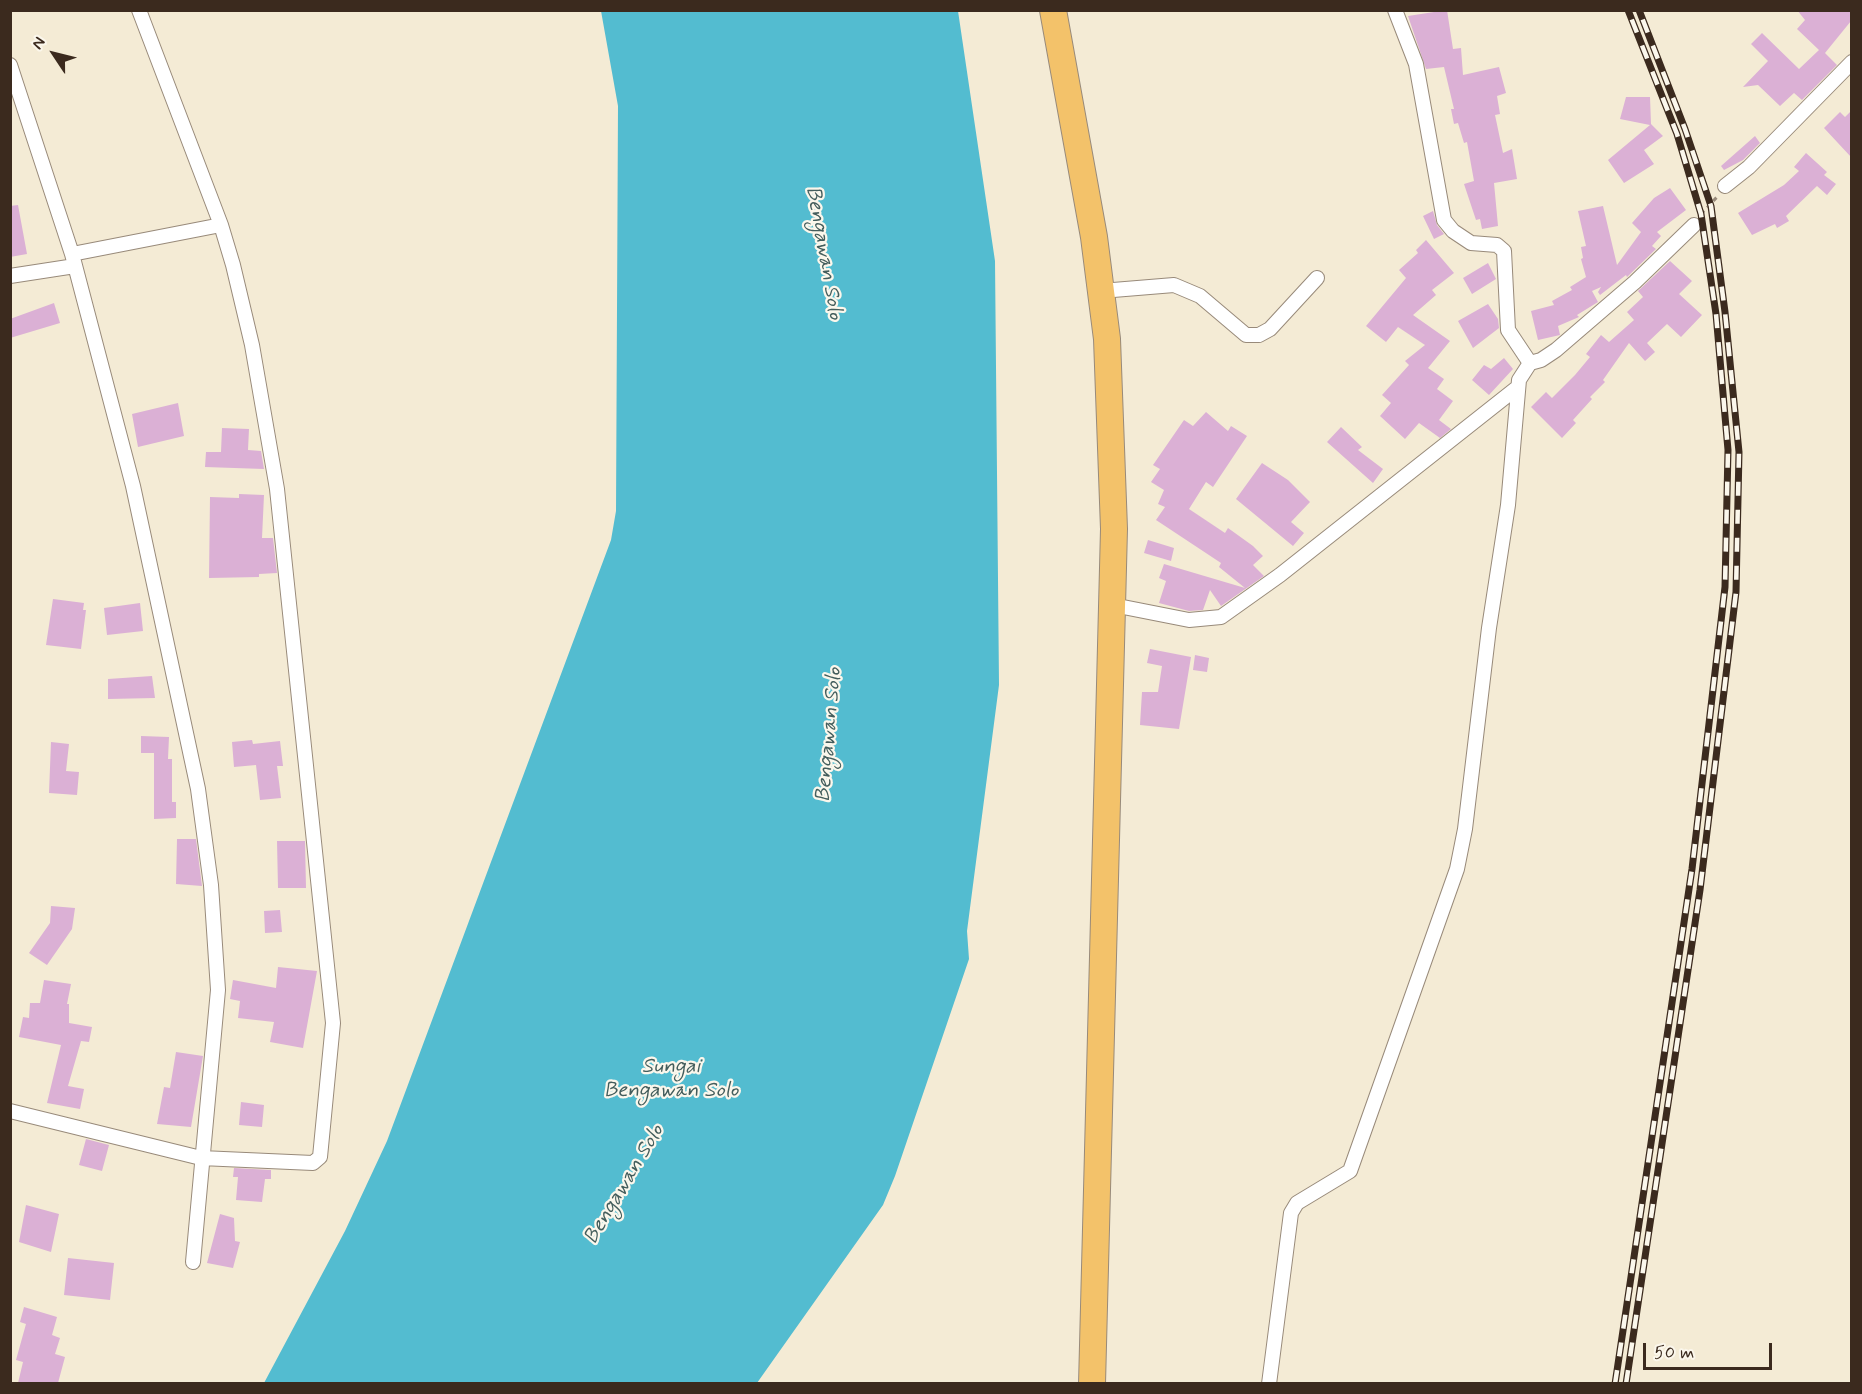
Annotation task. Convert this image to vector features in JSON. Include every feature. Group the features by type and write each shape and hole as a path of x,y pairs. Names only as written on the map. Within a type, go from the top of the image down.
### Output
{"highway":[{"path":"1053,10 1101,291 1110,392 1113,605 1103,895 1092,1383"}],"street":[{"path":"10,1111 201,1158 313,1163 318,1161 333,1023 277,489 252,345 221,225 139,10"},
{"path":"1395,10 1416,64 1444,220 1453,231 1471,243 1497,245 1504,251 1508,330 1530,363"},
{"path":"1725,186 1749,167 1851,62"},
{"path":"10,65 73,260 133,486 198,789 211,885 218,990 193,1262"},
{"path":"10,276 221,225"},
{"path":"1269,1383 1291,1213 1297,1203 1350,1171 1457,869 1465,829 1489,628 1508,505 1520,376 1530,363 1541,360 1556,350 1635,282 1694,225"},
{"path":"1101,291 1174,285 1200,296 1246,334 1259,335 1270,329 1317,278"},
{"path":"1113,605 1189,620 1221,617 1280,575 1518,387"}],"path":[{"path":"1694,225 1725,186"}],"water":[{"name":"Sungai Bengawan Solo","path":"601,11 958,11 995,261 999,685 967,931 969,959 883,1205 757,1383 264,1383 345,1231 387,1141 611,540 616,511 618,106"}],"building":[{"path":"1447,10 1453,49 1461,48 1463,75 1499,67 1506,93 1497,96 1500,114 1495,115 1503,153 1512,149 1517,179 1494,183 1498,226 1482,229 1480,219 1476,220 1464,184 1474,181 1467,142 1464,143 1458,123 1454,124 1451,109 1454,109 1444,67 1426,69 1408,16"},
{"path":"1797,10 1851,10 1851,21 1825,53 1837,65 1802,100 1794,93 1780,106 1758,85 1743,87 1768,61 1751,44 1762,33 1799,69 1819,50 1797,29 1805,20"},
{"path":"1626,97 1650,97 1651,124 1663,136 1644,150 1654,164 1624,183 1608,160 1650,125 1620,119"},
{"path":"1851,111 1851,157 1824,128 1840,112 1845,117"},
{"path":"1755,136 1760,143 1743,160 1724,170 1721,166"},
{"path":"1806,153 1827,172 1824,175 1836,184 1827,195 1817,186 1786,216 1789,221 1777,228 1775,224 1752,235 1738,213 1784,185 1799,171 1794,167"},
{"path":"1670,188 1686,210 1657,232 1661,236 1652,246 1656,249 1627,277 1626,275 1600,295 1598,292 1601,287 1592,291 1598,302 1577,315 1579,317 1558,326 1560,335 1538,340 1531,311 1554,305 1552,301 1572,290 1570,287 1586,277 1581,259 1583,258 1581,247 1586,246 1578,211 1603,206 1617,265 1641,232 1632,223 1654,198"},
{"path":"18,205 27,254 10,257 10,206"},
{"path":"1433,211 1437,225 1444,234 1434,239 1423,216"},
{"path":"1426,240 1454,273 1432,290 1436,295 1413,315 1450,341 1428,368 1444,379 1437,389 1453,401 1439,420 1451,429 1440,438 1419,423 1405,439 1380,416 1391,403 1382,395 1409,365 1405,361 1425,345 1398,327 1386,342 1366,326 1406,278 1399,270 1418,253 1416,250"},
{"path":"1670,261 1692,281 1679,294 1702,315 1681,337 1667,324 1647,343 1655,352 1645,361 1629,343 1603,380 1605,382 1590,397 1592,399 1573,420 1576,423 1562,438 1531,407 1546,392 1552,398 1575,375 1590,357 1586,354 1601,335 1609,342 1634,320 1627,312 1643,297 1638,291"},
{"path":"1488,263 1496,279 1472,294 1463,278"},
{"path":"54,303 60,323 10,338 10,319"},
{"path":"1488,304 1498,319 1499,328 1473,348 1458,321"},
{"path":"1504,358 1513,369 1489,395 1472,380 1484,365 1491,369"},
{"path":"178,403 184,436 138,447 132,414"},
{"path":"1206,412 1228,431 1231,426 1247,436 1213,487 1206,482 1189,509 1225,533 1228,528 1253,546 1263,556 1253,565 1264,576 1221,606 1210,590 1203,610 1189,611 1159,603 1166,581 1159,578 1164,564 1245,588 1219,567 1221,563 1156,520 1165,507 1158,504 1164,490 1151,482 1160,469 1153,465 1184,420 1193,426"},
{"path":"1341,427 1362,447 1358,450 1383,469 1373,483 1327,442"},
{"path":"222,428 249,429 248,450 261,451 264,469 205,467 206,452 221,452"},
{"path":"1262,463 1288,480 1310,502 1291,522 1304,533 1293,546 1236,499"},
{"path":"239,494 264,495 262,538 273,538 277,573 259,574 259,577 209,578 210,497 239,498"},
{"path":"1148,540 1174,548 1171,561 1144,553"},
{"path":"53,599 84,603 83,610 86,610 81,649 46,645"},
{"path":"140,603 143,631 107,635 104,608"},
{"path":"1150,649 1191,657 1179,729 1140,725 1142,692 1158,692 1162,666 1147,663"},
{"path":"1195,655 1209,658 1207,672 1193,670"},
{"path":"152,676 155,698 108,699 108,679"},
{"path":"141,736 169,737 168,759 172,759 172,802 176,802 176,818 154,819 154,753 141,753"},
{"path":"252,740 253,744 280,741 283,766 277,766 281,798 260,800 256,765 234,767 232,742"},
{"path":"51,742 69,744 66,771 79,772 77,795 49,793"},
{"path":"177,839 196,839 202,886 176,884"},
{"path":"277,841 305,841 306,888 278,888"},
{"path":"51,906 75,908 72,929 47,965 29,953 50,923"},
{"path":"280,910 282,932 265,933 264,911"},
{"path":"278,967 317,971 303,1048 270,1042 274,1022 238,1018 240,1001 230,999 233,980 276,988"},
{"path":"44,980 71,984 67,1004 69,1004 69,1023 92,1027 89,1042 81,1041 68,1086 84,1089 80,1109 47,1103 61,1045 19,1037 23,1017 29,1018 30,1003 40,1003"},
{"path":"176,1052 203,1056 191,1127 157,1124 164,1087 170,1088"},
{"path":"241,1102 264,1105 262,1127 239,1125"},
{"path":"86,1139 109,1145 102,1171 79,1165"},
{"path":"234,1168 271,1170 271,1179 265,1179 262,1202 236,1200 238,1177 233,1177"},
{"path":"26,1205 59,1214 51,1252 19,1242"},
{"path":"220,1214 234,1218 235,1241 240,1242 233,1268 207,1263"},
{"path":"68,1258 114,1263 110,1300 64,1295"},
{"path":"24,1307 57,1317 52,1335 60,1338 55,1354 65,1357 58,1383 18,1383 23,1362 16,1360 26,1324 20,1322"}],"railway":[{"path":"1615,1384 1692,869 1725,587 1728,450 1716,314 1701,214 1677,134 1628,10"},
{"path":"1626,1384 1700,890 1736,592 1739,452 1725,312 1711,206 1685,129 1639,10"}],"water label":[{"name":"Bengawan Solo","path":"823,253"},
{"name":"Bengawan Solo","path":"830,735"},
{"name":"Bengawan Solo","path":"625,1185"}]}
